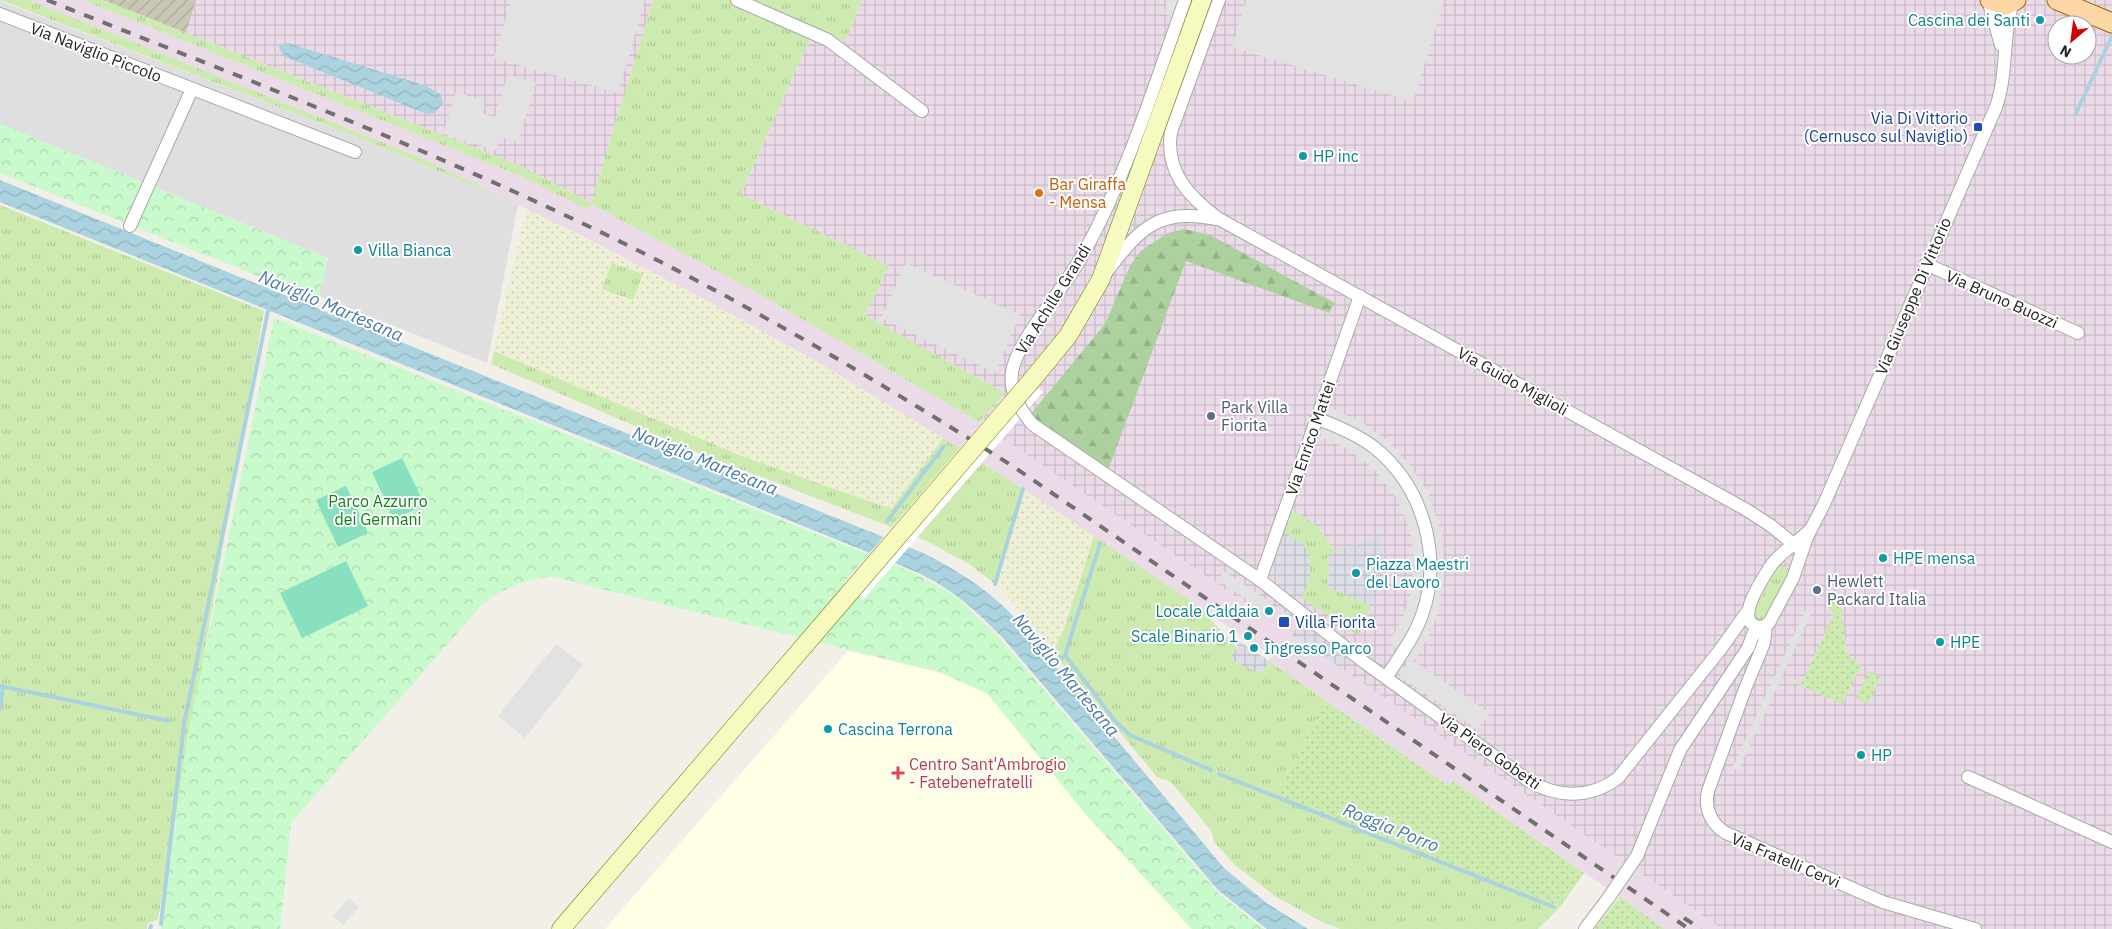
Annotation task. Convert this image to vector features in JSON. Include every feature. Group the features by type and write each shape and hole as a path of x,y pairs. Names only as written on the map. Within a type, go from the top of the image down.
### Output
{"main road":[{"path":"561,929 1068,336 1101,279 1202,0"},
{"path":"1989,0 2002,5 2015,1"},
{"path":"2057,0 2112,23"},
{"path":"2083,0 2112,12"}],"street":[{"path":"737,0 828,40 922,111"},
{"name":"Via Achille Grandi","path":"1185,0 1111,199 1082,258 1022,346 1012,372 1012,386 1018,404 1032,424 1260,580"},
{"name":"Via Guido Miglioli","path":"1218,0 1171,132 1169,146 1178,178 1200,206 1219,219 1744,509 1798,548"},
{"name":"Via Giuseppe Di Vittorio","path":"1989,0 2004,57"},
{"name":"Via Giuseppe Di Vittorio","path":"1758,625 1771,621 1794,574 1798,548 1824,504 1926,264 1999,99 2003,87 2005,35 2015,1"},
{"name":"Via Naviglio Piccolo","path":"0,14 355,152"},
{"path":"130,226 192,89"},
{"path":"1101,279 1129,244 1150,224 1167,218 1181,216 1219,219"},
{"name":"Via Bruno Buozzi","path":"1926,264 2078,333"},
{"name":"Via Enrico Mattei","path":"1260,580 1360,296"},
{"path":"1317,418 1352,433 1387,460 1410,490 1426,528 1430,563 1427,599 1413,636 1386,678"},
{"name":"Via Giuseppe Di Vittorio","path":"1747,612 1774,562 1798,548"},
{"path":"1774,562 1782,560 1790,562 1794,568 1794,574"},
{"name":"Via Piero Gobetti","path":"1260,580 1386,678 1529,781 1548,791 1578,794 1603,787 1618,778 1720,650 1747,612"},
{"path":"1585,929 1637,856 1674,760 1688,736 1748,648 1758,625 1748,620 1747,612"},
{"name":"Via Piero Gobetti","path":"1720,650 1758,625"},
{"name":"Via Fratelli Cervi","path":"1758,625 1764,643 1744,689 1708,791 1707,805 1714,823 1726,833 1883,902 1975,929"},
{"path":"1968,777 2112,842"}],"shaded area":[{"path":"29,0 82,0 523,177 588,210 591,203 750,289 979,422 1248,605 1253,598 1257,601 1253,608 1262,614 1269,604 1277,607 1300,623 1293,635 1722,929 1665,929 1453,781 1449,786 1269,661 1272,656 1023,489 821,364 700,297 588,239 421,158"},
{"path":"103,0 196,0 186,33"},
{"path":"196,0 653,0 591,203 521,166 186,33"},
{"path":"511,0 645,0 618,93 494,58"},
{"path":"862,0 2112,0 2112,929 1722,929 1292,635 1276,608 1262,614 1252,608 1253,599 1248,605 979,422 1005,393 865,315 889,266 741,194 814,29 845,42","holes":["1834,613 1847,653 1861,666 1842,704 1793,682 1794,680 1802,683"]},
{"path":"1168,0 1185,0 1178,18 1164,14"},
{"path":"1246,0 1444,0 1413,102 1232,47"},
{"path":"0,1 365,140 518,205 487,363 319,296 328,258 0,124"},
{"path":"508,74 536,83 518,142 500,136 496,150 443,134 456,92 485,101 482,113 495,117"},
{"path":"526,209 700,297 821,364 943,438 891,509 744,457 494,351"},
{"path":"906,263 1020,315 995,373 881,318"},
{"path":"1331,408 1361,422 1388,441 1410,465 1428,492 1442,534 1444,577 1439,609 1432,630 1415,660 1411,659 1490,713 1478,730 1399,676 1411,658 1389,643 1403,617 1411,592 1414,557 1410,530 1396,498 1374,469 1346,448 1321,437"},
{"path":"1023,489 1094,536 1065,626 1053,652 1004,592 995,584"},
{"path":"1285,533 1303,544 1309,554 1310,577 1301,599 1279,583 1274,564"},
{"name":"Piazza Maestri del Lavoro","path":"1381,536 1383,581 1372,606 1327,587 1328,554"},
{"path":"1224,571 1271,603 1265,612 1218,580"},
{"path":"1280,603 1306,621 1347,659 1341,668 1292,635 1300,623 1277,607"},
{"path":"1806,609 1812,612 1738,771 1732,768"},
{"path":"1239,641 1269,661 1261,674 1231,660"},
{"path":"556,644 583,665 525,738 498,716"},
{"name":"Centro Sant'Ambrogio - Fatebenefratelli","path":"848,651 939,672 987,693 1089,818 1192,929 605,929"},
{"path":"349,898 359,907 343,925 333,916"}],"green space":[{"path":"0,0 29,0 421,158 518,205 365,140"},
{"path":"82,0 103,0 521,166 591,203 653,0 862,0 845,42 814,29 741,194 889,266 865,315 1005,393 979,422 750,289 591,204 588,210 523,177"},
{"path":"0,124 328,258 318,300 0,173"},
{"path":"0,205 264,311 158,919 147,924 147,929 0,929"},
{"path":"1184,229 1210,235 1335,303 1329,313 1186,261 1108,470 1030,415 1105,324 1130,266 1141,251 1168,233"},
{"path":"612,263 643,274 633,300 602,289"},
{"name":"Parco Azzurro dei Germani","path":"274,318 912,572 954,595 995,633 1218,893 1264,929 1192,929 1089,818 987,693 939,672 553,577 523,582 496,595 480,607 291,823 280,929 161,929 187,738"},
{"path":"494,351 744,457 891,509 943,438 1023,489 995,584 969,564 925,540 691,450 491,364"},
{"path":"402,458 425,505 394,519 372,472"},
{"path":"346,486 368,533 338,547 316,500"},
{"path":"1293,510 1317,528 1327,538 1335,551 1381,536 1383,581 1358,635 1279,583 1274,564"},
{"path":"1094,536 1213,616 1211,620 1261,674 1269,661 1325,700 1276,797 1560,907 1538,929 1340,929 1322,922 1275,896 1235,865 1214,842 1212,832 1171,782 1157,777 1053,652 1065,626"},
{"path":"346,561 368,606 302,638 280,593"},
{"path":"1781,566 1788,568 1790,573 1765,621 1756,620 1754,611 1776,569"},
{"path":"1834,601 1841,609 1847,653 1861,666 1842,704 1793,682 1794,680 1802,683 1834,613 1828,609 1830,602"},
{"path":"1869,671 1881,677 1868,704 1856,698"},
{"path":"1325,700 1449,786 1453,781 1584,873 1560,907 1276,797"},
{"path":"1620,897 1665,929 1594,929"}],"water":[{"path":"288,43 427,86 441,95 443,103 435,113 427,114 419,111 288,58 281,52 279,47 281,44"},
{"path":"0,180 923,553 948,566 983,589 1015,618 1224,868 1268,904 1308,929 1267,929 1218,890 1003,638 972,608 928,578 889,560 0,202"}],"pier":[{"path":"1023,375 1043,392 863,600 844,583"}],"waterway":[{"path":"2076,113 2112,36"},
{"path":"161,924 184,724 269,306"},
{"path":"887,521 944,446"},
{"path":"995,584 1023,489"},
{"name":"Naviglio Martesana","path":"1062,658 1065,655 1100,544"},
{"name":"Roggia Porro","path":"1065,655 1115,721 1130,735 1211,770"},
{"path":"0,686 169,721"},
{"path":"0,709 3,686"},
{"name":"Roggia Porro","path":"1219,774 1554,907"}],"railway":[{"path":"47,0 310,105 507,188 685,274 797,335 1014,467 1689,929"},
{"path":"1684,918 1701,929"}],"place":[{"name":"Cascina dei Santi","path":"2040,20"},
{"name":"Via Di Vittorio (Cernusco sul Naviglio)","path":"1978,127"},
{"name":"HP inc","path":"1303,156"},
{"name":"Bar Giraffa - Mensa","path":"1039,193"},
{"name":"Villa Bianca","path":"358,250"},
{"name":"Park Villa Fiorita","path":"1211,416"},
{"name":"HPE mensa","path":"1883,558"},
{"name":"Piazza Maestri del Lavoro","path":"1356,573"},
{"name":"Hewlett Packard Italia","path":"1817,590"},
{"name":"Locale Caldaia","path":"1269,611"},
{"name":"Villa Fiorita","path":"1284,622"},
{"name":"Scale Binario 1","path":"1248,636"},
{"name":"HPE","path":"1940,642"},
{"name":"Ingresso Parco","path":"1254,648"},
{"name":"Cascina Terrona","path":"828,729"},
{"name":"HP","path":"1861,755"},
{"name":"Centro Sant'Ambrogio - Fatebenefratelli","path":"898,773"}]}
